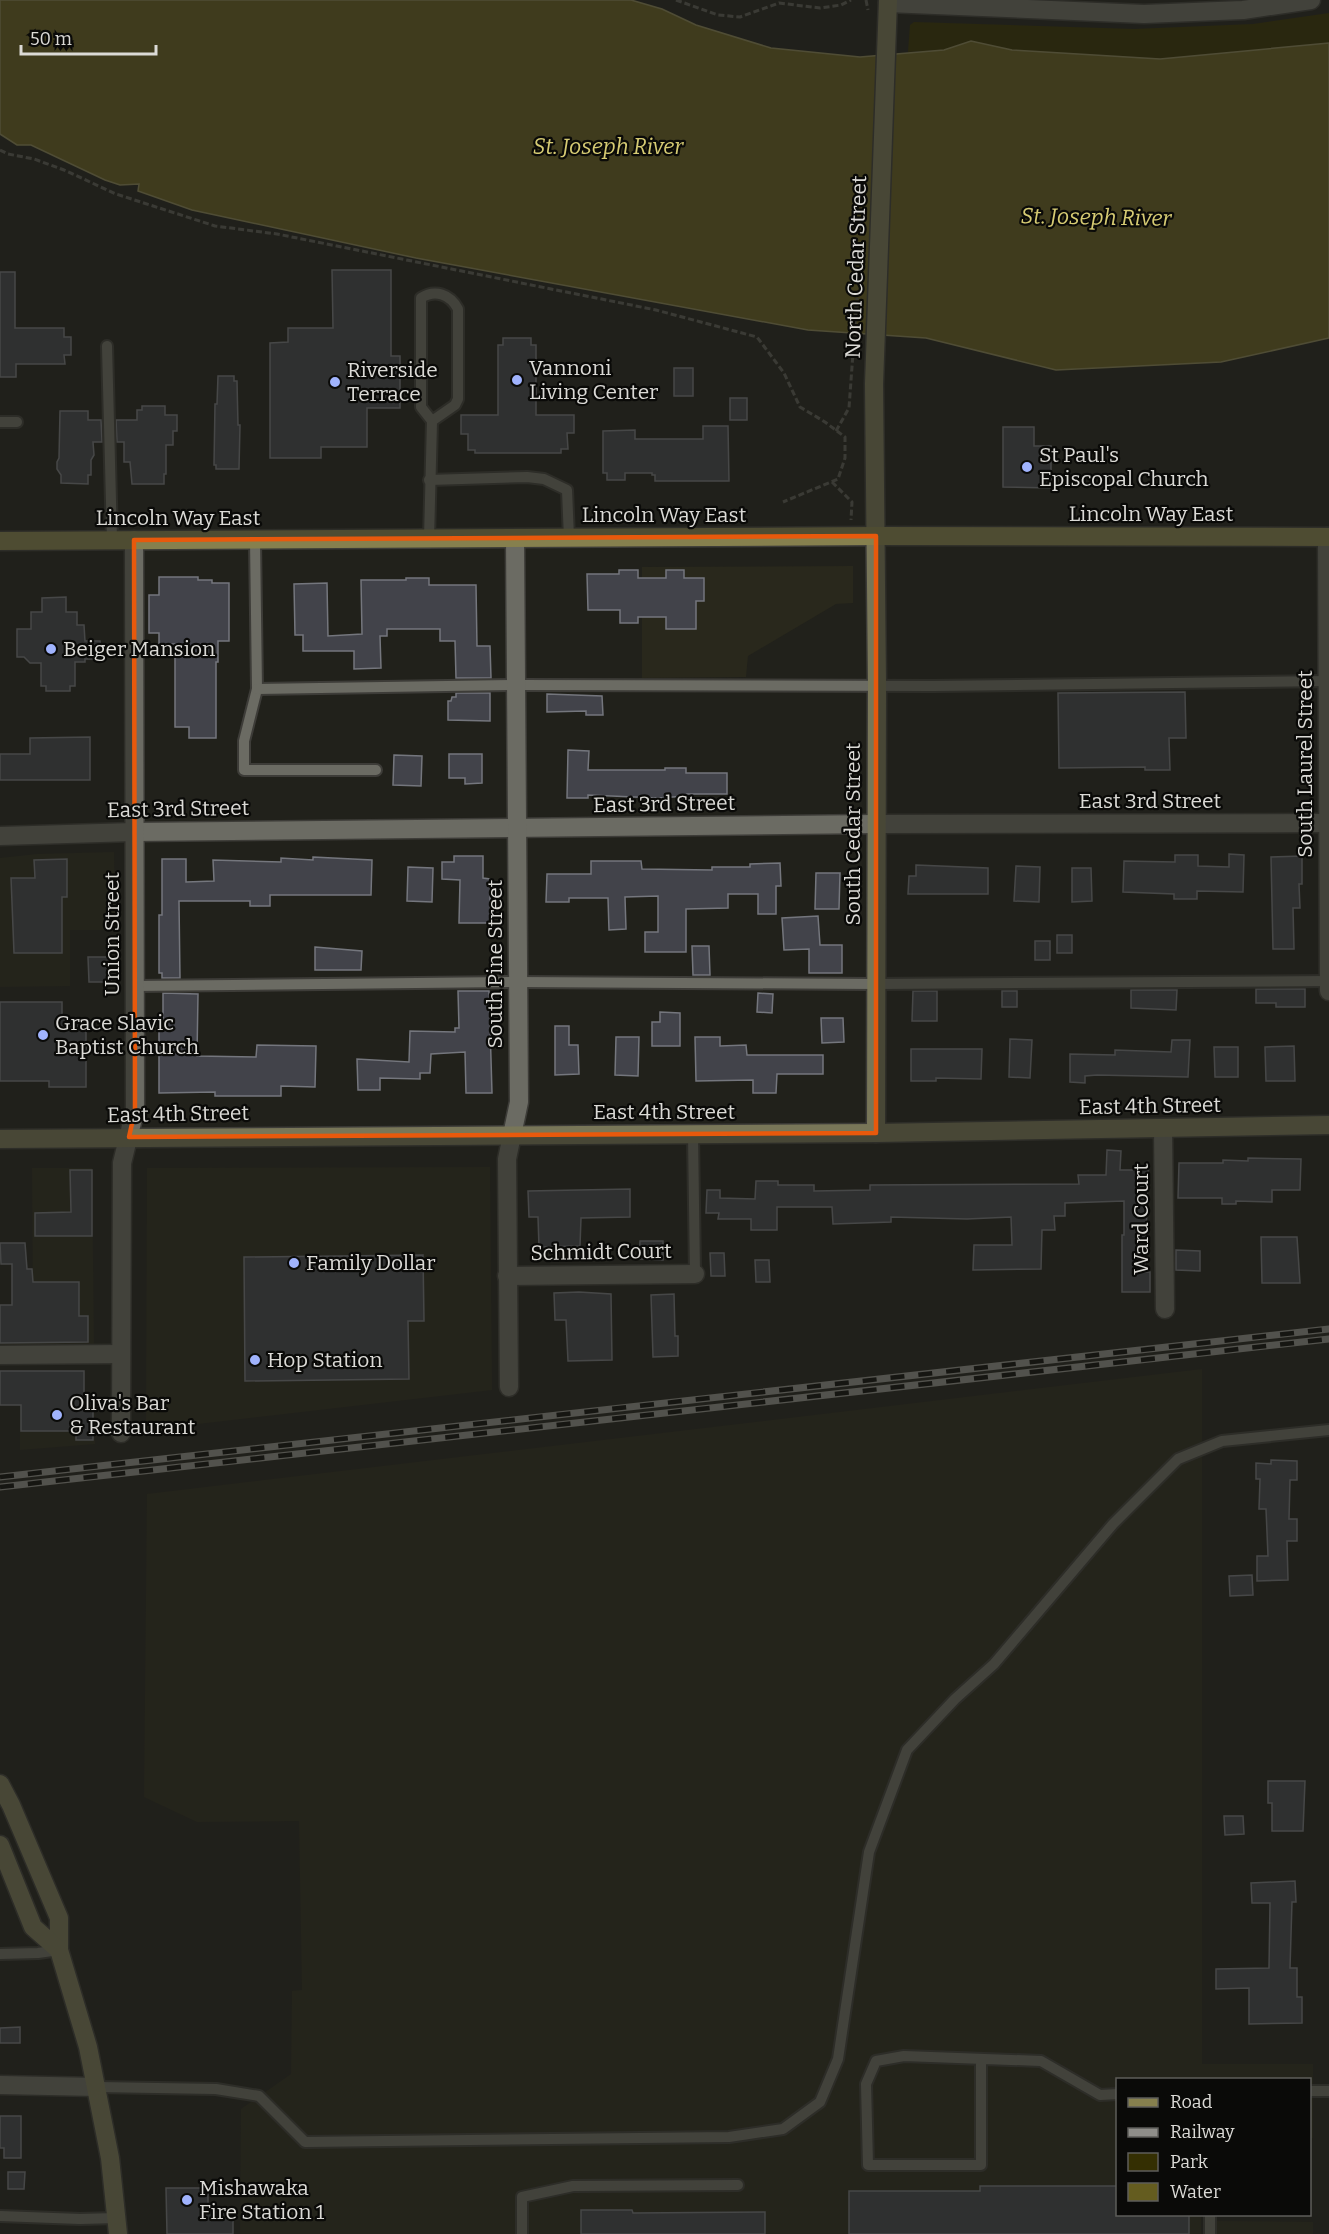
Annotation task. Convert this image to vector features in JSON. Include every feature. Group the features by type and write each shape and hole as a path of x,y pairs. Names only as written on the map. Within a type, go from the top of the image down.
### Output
{"main road":[{"name":"Lincoln Way East","path":"0,541 851,536 1328,537"}],"street":[{"path":"888,7 1144,14 1243,10 1311,0"},
{"name":"North Cedar Street","path":"876,536 874,384 888,7"},
{"name":"South Cedar Street","path":"876,536 876,1133"},
{"name":"South Laurel Street","path":"1328,537 1329,991"},
{"name":"South Pine Street","path":"509,1387 507,1159 519,1102 515,538"},
{"name":"Union Street","path":"121,1433 122,1163 135,1110 134,540"},
{"name":"East 3rd Street","path":"0,836 134,832 875,824 1329,823"},
{"name":"East 4th Street","path":"0,1139 876,1133 1329,1125"},
{"name":"Ward Court","path":"1163,1128 1165,1309"},
{"name":"Schmidt Court","path":"507,1276 695,1274"},
{"path":"0,1355 120,1354"},
{"path":"0,1784 11,1804 58,1918 59,1950 73,1992 110,2158 118,2226"},
{"path":"0,1845 33,1927 59,1950"},
{"path":"0,2085 96,2087"}],"lane":[{"path":"429,539 432,421 421,407 421,298 428,293 444,294 454,301 458,309 458,399 455,405 432,421"},
{"path":"107,346 112,540"},
{"path":"0,422 17,422"},
{"path":"429,480 527,477 544,479 567,490 569,538"},
{"path":"255,540 257,689 244,741 244,770 376,770"},
{"path":"257,689 517,685 877,686 1328,681"},
{"path":"135,986 517,982 876,984 1329,981"},
{"path":"693,1134 695,1274"},
{"path":"96,2087 216,2089 259,2096 304,2142 729,2137 783,2129 820,2102 838,2059 869,1851 907,1750 956,1699 994,1664 1113,1524 1178,1459 1222,1441 1329,1430"},
{"path":"0,1954 59,1950"},
{"path":"981,2059 981,2165 868,2164 866,2084 876,2061 904,2056 1041,2061 1100,2095 1116,2094"},
{"path":"1311,2091 1329,2091"},
{"path":"522,2234 522,2197 573,2186 738,2185"},
{"path":"0,2216 80,2219 118,2226"},
{"path":"1210,2216 1210,2234"}],"path":[{"path":"676,0 718,15 740,17 779,3 820,8 841,5 851,0"},
{"path":"0,150 8,154 34,159 116,194 215,226 276,234 656,310 757,337 783,373 800,407 845,437 844,458 838,479 783,502"},
{"path":"837,430 849,408 858,296"},
{"path":"832,482 852,502 851,536"}],"highlighted area":[{"path":"876,536 876,1133 129,1137 135,1110 134,540"}],"shaded area":[{"path":"853,566 853,603 836,604 748,656 746,677 642,678 642,567"},
{"path":"114,852 115,930 70,930 70,986 0,987 0,858 37,854"},
{"path":"490,1167 492,1390 146,1430 147,1168"},
{"path":"32,1168 92,1168 94,1346 0,1347 0,1306 33,1305"},
{"path":"1202,1369 1202,2064 1313,2064 1313,2138 1311,2138 1311,2078 1116,2078 1116,2216 1201,2216 1201,2234 240,2234 241,2109 291,2074 292,1991 302,1990 299,1821 197,1822 144,1797 147,1494"},
{"name":"Oliva's Bar & Restaurant","path":"94,1395 95,1444 20,1450 20,1397"},
{"path":"1214,2221 1313,2222 1313,2234 1214,2234"}],"green space":[{"path":"1329,13 1329,43 1160,59 1012,50 971,41 944,50 908,52 910,25 914,22 1134,29 1253,24"}],"water":[{"name":"St. Joseph River","path":"0,0 631,0 662,9 696,25 771,48 860,57 944,50 971,41 1012,50 1160,59 1329,43 1329,338 1221,362 1056,370 926,338 808,330 416,258 192,210 138,191 139,184 120,185 105,180 31,145 17,145 0,134"}],"building":[{"name":"Riverside Terrace","path":"332,270 391,270 391,356 400,356 400,408 367,408 367,447 321,447 321,458 270,458 270,343 288,342 288,328 333,328"},
{"path":"0,272 15,272 15,328 64,328 64,337 71,337 71,355 64,355 65,364 16,364 16,377 0,377"},
{"name":"Vannoni Living Center","path":"503,338 531,338 531,345 536,345 536,415 574,415 574,433 567,433 568,449 561,449 561,453 475,453 475,450 468,450 468,434 461,434 461,415 498,415 498,345 503,345"},
{"path":"674,368 693,368 693,396 674,396"},
{"path":"218,376 234,376 234,381 237,381 238,425 240,425 239,469 216,469 214,465"},
{"path":"730,398 747,398 747,420 730,420"},
{"path":"142,406 165,406 165,415 177,415 177,431 173,431 173,445 166,445 164,484 132,484 130,462 124,462 124,442 117,442 116,420 137,420 137,410 142,410"},
{"path":"60,411 88,411 88,420 101,420 102,442 93,442 94,455 91,460 91,475 88,475 88,484 61,483 61,475 57,469"},
{"path":"703,426 728,426 729,481 655,481 655,475 652,473 625,473 625,480 607,480 607,473 603,473 603,431 635,430 635,439 703,439"},
{"name":"St Paul's Episcopal Church","path":"1003,427 1034,427 1034,446 1051,446 1051,488 1003,487"},
{"path":"619,570 638,570 638,578 666,578 666,570 684,570 684,578 704,578 704,601 696,601 696,629 666,629 666,617 638,617 638,623 620,623 620,610 588,610 587,574 619,574"},
{"path":"159,577 198,577 198,580 212,580 212,583 229,583 229,641 218,641 218,662 216,662 216,738 189,738 189,727 175,727 175,644 159,644 159,633 149,633 149,595 159,595"},
{"path":"406,578 429,578 429,585 476,585 477,646 490,646 491,678 456,678 455,641 440,641 440,629 387,629 387,636 380,636 381,668 354,669 354,651 303,651 303,635 295,635 294,584 327,583 328,636 362,634 361,580 406,580"},
{"name":"Beiger Mansion","path":"66,597 66,612 77,612 77,625 84,625 85,641 100,641 101,659 85,659 85,662 75,662 75,686 70,686 70,691 46,691 46,686 41,686 41,663 30,663 24,657 17,657 17,629 31,629 31,612 42,612 42,598"},
{"path":"1185,692 1186,738 1169,738 1170,770 1145,770 1145,767 1059,768 1058,693"},
{"path":"456,693 490,693 490,721 448,720 448,701 456,697"},
{"path":"547,694 602,696 603,715 586,715 586,711 547,712"},
{"path":"90,737 90,780 0,780 0,754 30,754 30,738"},
{"path":"568,750 589,751 588,770 686,768 686,773 727,773 727,794 687,794 687,796 658,798 588,795 588,798 567,798"},
{"path":"449,754 482,754 482,783 465,784 465,778 449,778"},
{"path":"394,755 422,756 421,786 393,785"},
{"path":"1229,854 1244,855 1243,892 1197,891 1197,899 1174,899 1174,894 1123,892 1124,861 1175,862 1175,855 1198,855 1198,866 1229,867"},
{"path":"454,856 483,856 483,878 490,879 490,923 459,923 460,880 442,879 442,862 454,862"},
{"path":"1302,856 1302,884 1299,884 1300,908 1293,908 1294,949 1273,949 1271,857"},
{"path":"313,857 372,860 371,895 270,895 270,906 250,906 250,901 179,901 180,978 162,978 162,973 159,973 159,915 162,915 162,859 186,859 186,882 214,881 213,860 281,862 281,858 313,860"},
{"path":"67,859 67,897 62,897 62,953 14,953 11,878 35,878 34,860"},
{"path":"591,861 641,861 642,869 712,870 712,867 750,867 750,864 780,863 781,886 776,886 776,914 758,914 758,894 728,894 728,908 686,909 686,952 645,952 645,932 658,932 658,896 625,897 626,929 609,930 608,898 569,898 569,902 546,902 547,874 591,874"},
{"path":"916,865 988,868 988,894 908,894 909,876 916,876"},
{"path":"1016,866 1040,867 1039,902 1014,901"},
{"path":"408,867 433,868 432,902 407,901"},
{"path":"1072,868 1091,868 1092,901 1072,902"},
{"path":"816,873 840,873 839,909 815,909"},
{"path":"818,916 820,945 842,945 842,973 809,973 809,949 784,950 782,918"},
{"path":"1057,935 1072,935 1072,953 1057,953"},
{"path":"1035,941 1050,941 1050,960 1035,960"},
{"path":"692,946 709,946 710,975 693,975"},
{"path":"315,947 362,951 361,970 315,970"},
{"path":"88,957 110,957 111,982 89,982"},
{"path":"1256,989 1305,989 1305,1007 1276,1007 1276,1003 1256,1003"},
{"path":"1131,990 1177,990 1176,1010 1131,1008"},
{"path":"458,991 489,991 492,1093 466,1093 465,1052 431,1054 430,1073 420,1073 420,1079 380,1078 380,1090 358,1090 357,1059 409,1062 410,1031 455,1032 455,1028 459,1028"},
{"path":"913,991 937,991 937,1021 912,1021"},
{"path":"1002,991 1017,991 1017,1007 1002,1007"},
{"path":"163,993 198,994 197,1056 256,1057 257,1045 316,1046 315,1087 281,1086 281,1096 215,1096 215,1092 159,1093 159,1020 163,1020"},
{"path":"758,993 773,994 772,1013 757,1012"},
{"name":"Grace Slavic Baptist Church","path":"0,1002 62,1002 62,1019 86,1019 86,1087 49,1087 49,1081 0,1081"},
{"path":"660,1012 680,1013 680,1046 652,1046 652,1022 660,1022"},
{"path":"821,1018 843,1018 844,1042 822,1043"},
{"path":"555,1026 569,1026 569,1045 578,1045 579,1074 555,1075"},
{"path":"616,1037 639,1037 638,1076 615,1075"},
{"path":"695,1037 720,1037 720,1046 746,1045 747,1055 823,1055 823,1074 777,1074 776,1093 753,1093 753,1080 696,1081"},
{"path":"1010,1039 1032,1040 1030,1078 1009,1077"},
{"path":"1172,1040 1190,1040 1188,1077 1097,1075 1085,1076 1085,1083 1070,1082 1070,1054 1115,1055 1115,1050 1171,1052"},
{"path":"1294,1046 1295,1081 1266,1081 1265,1047"},
{"path":"1214,1047 1238,1047 1238,1077 1215,1077"},
{"path":"911,1049 982,1049 981,1079 936,1078 936,1081 911,1081"},
{"path":"1107,1150 1121,1151 1120,1170 1148,1170 1145,1272 1150,1272 1150,1292 1122,1292 1124,1201 1065,1203 1065,1216 1054,1216 1055,1230 1042,1230 1041,1269 973,1270 974,1245 1012,1245 1011,1217 967,1219 891,1217 891,1222 833,1224 832,1207 777,1207 777,1230 751,1230 751,1219 718,1219 719,1213 706,1213 707,1190 720,1190 720,1198 755,1199 756,1181 778,1181 778,1185 814,1185 814,1191 870,1190 870,1185 1079,1184 1078,1175 1106,1175"},
{"path":"1248,1158 1301,1159 1300,1190 1272,1190 1272,1202 1236,1201 1236,1204 1222,1204 1222,1198 1178,1198 1179,1163 1223,1163 1223,1160 1248,1161"},
{"path":"70,1170 92,1170 92,1236 35,1236 35,1213 71,1212"},
{"path":"630,1189 630,1217 581,1218 580,1246 539,1247 538,1217 529,1217 528,1191"},
{"path":"1261,1237 1297,1237 1300,1283 1262,1283"},
{"path":"640,1241 663,1241 663,1260 639,1259"},
{"path":"0,1243 25,1243 27,1269 32,1269 33,1282 79,1282 79,1316 88,1316 88,1342 0,1343 0,1305 12,1305 12,1264 1,1264"},
{"path":"1176,1250 1200,1251 1200,1271 1176,1270"},
{"path":"710,1253 724,1253 725,1276 711,1276"},
{"path":"423,1255 424,1321 408,1321 409,1379 245,1381 244,1257"},
{"path":"755,1260 769,1260 770,1282 756,1282"},
{"path":"554,1293 611,1294 612,1360 568,1361 566,1320 555,1320"},
{"path":"674,1294 678,1356 653,1357 651,1295"},
{"path":"0,1371 84,1371 84,1398 93,1398 93,1440 76,1440 76,1431 21,1431 21,1405 0,1405"},
{"path":"1271,1460 1297,1461 1297,1480 1290,1480 1289,1519 1297,1519 1297,1541 1287,1541 1288,1580 1257,1581 1257,1556 1268,1556 1266,1509 1259,1509 1260,1479 1256,1479 1256,1463 1271,1464"},
{"path":"1252,1575 1253,1595 1230,1596 1229,1576"},
{"path":"1268,1781 1305,1781 1303,1831 1272,1831 1272,1803 1268,1803"},
{"path":"1224,1816 1243,1816 1244,1834 1225,1835"},
{"path":"1295,1881 1296,1902 1292,1902 1290,1968 1297,1968 1297,1997 1302,1997 1302,2023 1249,2024 1249,1988 1216,1989 1216,1969 1269,1968 1270,1903 1252,1903 1251,1883"},
{"path":"20,2027 20,2043 0,2043 0,2028"},
{"path":"0,2116 21,2116 21,2158 4,2158 4,2148 0,2148"},
{"path":"8,2172 25,2172 24,2189 8,2189"},
{"path":"980,2186 1116,2186 1116,2216 1189,2216 1189,2234 849,2234 849,2191 980,2191"},
{"name":"Mishawaka Fire Station 1","path":"166,2188 208,2188 208,2212 233,2212 233,2234 167,2234"},
{"path":"581,2210 632,2210 633,2213 765,2212 765,2234 581,2234"}],"railway":[{"path":"0,1477 1329,1329"},
{"path":"0,1487 1329,1339"}],"place":[{"name":"Vannoni Living Center","path":"517,380"},
{"name":"Riverside Terrace","path":"335,382"},
{"name":"St Paul's Episcopal Church","path":"1027,467"},
{"name":"Beiger Mansion","path":"51,649"},
{"name":"Grace Slavic Baptist Church","path":"43,1035"},
{"name":"Family Dollar","path":"294,1263"},
{"name":"Hop Station","path":"255,1360"},
{"name":"Oliva's Bar & Restaurant","path":"57,1415"},
{"name":"Mishawaka Fire Station 1","path":"187,2200"}]}
